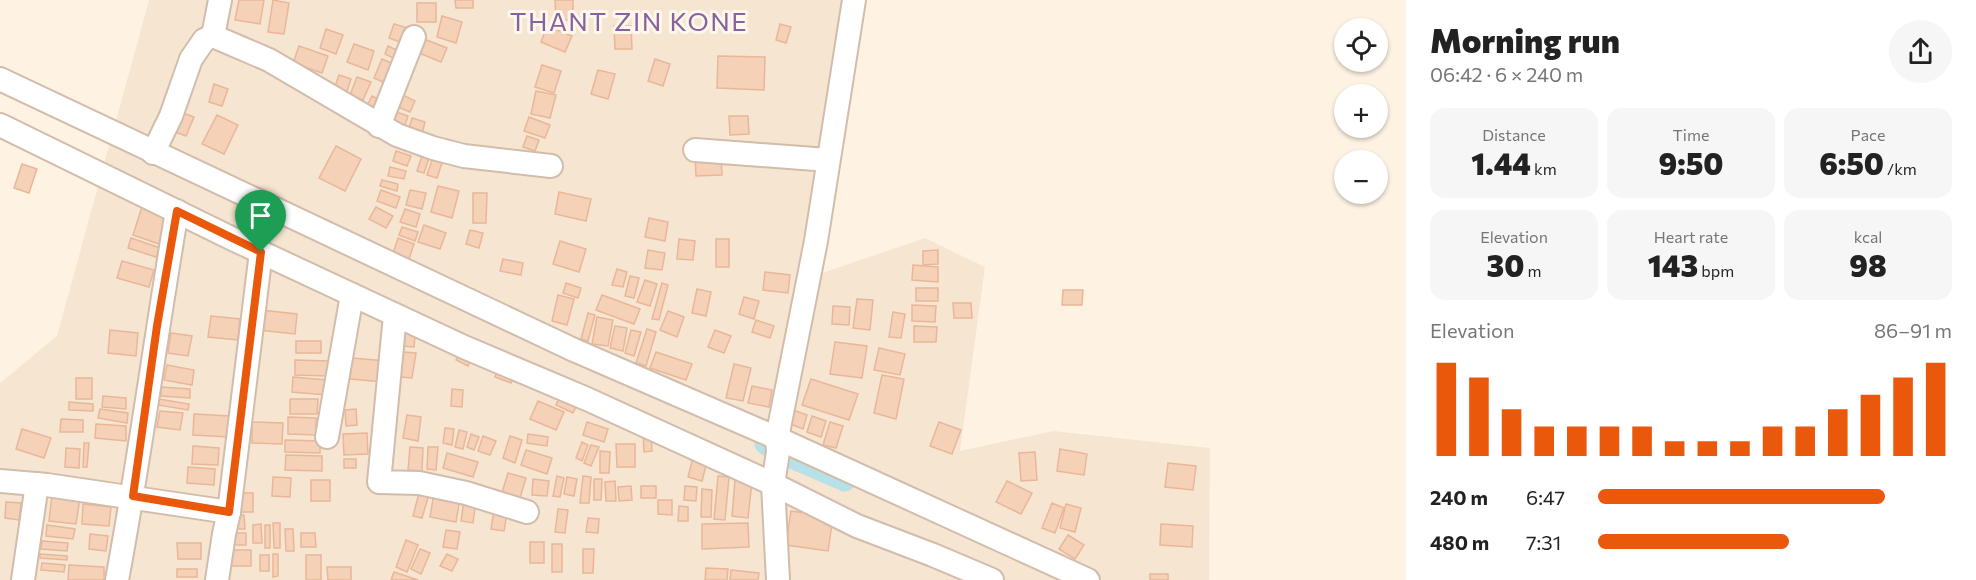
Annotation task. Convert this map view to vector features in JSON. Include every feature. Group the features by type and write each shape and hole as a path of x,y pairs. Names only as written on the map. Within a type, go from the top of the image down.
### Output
{"street":[{"path":"213,36 220,0"},
{"path":"778,580 773,483 778,452 777,438 816,240 854,0"},
{"path":"153,153 171,116 191,59 204,40 213,36 268,60 397,135 465,156 551,166"},
{"path":"379,126 414,37"},
{"path":"0,79 574,350 777,438 1088,580"},
{"path":"0,126 464,347 587,399 773,483 857,526 992,580"},
{"path":"695,150 828,160"},
{"path":"117,580 133,496 157,326 177,211"},
{"path":"217,580 229,512 261,252"},
{"path":"327,437 352,295"},
{"path":"395,315 379,482 419,483 466,493 527,512"},
{"path":"0,481 133,496 229,512"},
{"path":"23,580 37,484"}],"shaded area":[{"path":"149,0 848,0 796,282 925,238 985,267 960,451 1053,431 1210,448 1209,580 0,580 0,383 57,336"}],"building":[{"path":"239,0 264,0 260,24 235,20"},
{"path":"273,0 289,3 284,34 268,32"},
{"path":"455,0 473,0 473,8 456,8"},
{"path":"555,0 573,0 573,20 556,20"},
{"path":"417,3 436,3 436,22 417,22"},
{"path":"442,16 462,22 456,43 437,37"},
{"path":"394,24 408,28 403,43 389,38"},
{"path":"780,24 791,27 786,43 776,40"},
{"path":"547,26 572,36 565,52 541,42"},
{"path":"614,26 631,26 632,49 615,49"},
{"path":"326,29 343,35 336,54 320,48"},
{"path":"424,39 447,48 441,62 419,53"},
{"path":"354,44 374,51 368,70 347,62"},
{"path":"299,46 328,56 322,73 293,63"},
{"path":"388,46 399,51 395,59 385,54"},
{"path":"718,56 765,57 764,90 717,88"},
{"path":"382,59 400,67 392,86 374,78"},
{"path":"655,59 670,64 663,86 648,81"},
{"path":"542,65 561,71 554,93 535,87"},
{"path":"598,70 615,74 608,99 591,94"},
{"path":"339,75 351,79 346,94 334,89"},
{"path":"357,77 371,82 363,100 350,95"},
{"path":"214,84 228,89 222,106 209,102"},
{"path":"536,91 556,95 550,118 531,114"},
{"path":"401,94 415,101 410,112 396,106"},
{"path":"372,96 386,103 379,119 364,112"},
{"path":"177,111 194,117 186,136 170,130"},
{"path":"393,111 408,116 403,131 388,125"},
{"path":"217,115 238,125 224,154 202,144"},
{"path":"729,116 748,116 749,134 730,135"},
{"path":"529,117 550,125 545,138 524,131"},
{"path":"412,118 425,122 421,138 407,135"},
{"path":"527,136 539,140 535,151 523,147"},
{"path":"336,146 361,159 345,191 319,178"},
{"path":"396,151 411,156 407,166 393,161"},
{"path":"721,155 722,175 696,176 695,156"},
{"path":"422,156 429,158 424,173 417,171"},
{"path":"433,157 443,160 437,178 427,175"},
{"path":"22,164 37,169 29,193 14,188"},
{"path":"390,167 406,171 404,179 388,176"},
{"path":"382,180 398,184 397,191 380,186"},
{"path":"438,186 459,191 452,218 431,212"},
{"path":"381,190 400,197 396,208 377,201"},
{"path":"410,190 426,193 422,209 406,205"},
{"path":"559,192 591,199 586,221 555,214"},
{"path":"473,193 487,193 486,223 473,223"},
{"path":"142,207 168,215 159,244 133,235"},
{"path":"376,207 393,216 386,228 369,219"},
{"path":"405,209 420,214 416,227 400,222"},
{"path":"649,218 668,222 665,241 645,237"},
{"path":"424,225 446,233 440,249 418,242"},
{"path":"402,227 418,232 415,241 399,235"},
{"path":"470,230 483,233 479,248 466,244"},
{"path":"131,238 160,248 156,257 128,248"},
{"path":"398,238 414,244 408,262 392,257"},
{"path":"679,239 695,241 693,260 677,259"},
{"path":"716,239 729,239 729,267 716,267"},
{"path":"560,241 586,249 579,272 553,264"},
{"path":"648,250 665,253 662,270 645,268"},
{"path":"938,250 938,264 923,265 923,251"},
{"path":"503,259 523,263 521,275 500,271"},
{"path":"122,261 154,270 149,287 117,278"},
{"path":"913,265 938,267 938,282 912,280"},
{"path":"617,269 627,272 623,287 612,285"},
{"path":"765,272 790,275 788,293 763,290"},
{"path":"630,276 639,278 634,298 625,296"},
{"path":"645,280 657,284 650,306 637,302"},
{"path":"566,283 581,288 578,298 563,293"},
{"path":"662,283 668,285 659,320 652,319"},
{"path":"916,288 938,288 938,301 916,301"},
{"path":"697,289 711,292 706,316 692,313"},
{"path":"1063,290 1083,290 1082,305 1062,305"},
{"path":"558,295 574,299 567,325 552,321"},
{"path":"602,295 640,309 634,324 596,310"},
{"path":"744,297 759,301 754,319 739,314"},
{"path":"857,299 873,300 870,330 853,328"},
{"path":"953,303 971,303 972,318 954,318"},
{"path":"912,305 936,306 935,322 912,321"},
{"path":"833,306 850,307 849,325 832,324"},
{"path":"261,310 297,314 295,334 259,330"},
{"path":"668,311 684,317 677,337 660,330"},
{"path":"893,312 905,314 901,338 889,337"},
{"path":"588,313 595,315 588,341 581,339"},
{"path":"211,316 240,319 238,340 208,337"},
{"path":"597,317 613,320 608,346 592,344"},
{"path":"756,320 774,326 770,338 752,332"},
{"path":"403,325 416,326 414,347 401,346"},
{"path":"615,326 627,328 623,351 610,348"},
{"path":"914,326 937,327 936,342 914,342"},
{"path":"647,329 656,332 646,366 636,363"},
{"path":"110,330 138,333 136,356 108,353"},
{"path":"631,330 641,332 634,356 625,353"},
{"path":"715,330 731,336 724,353 708,347"},
{"path":"171,333 192,336 188,356 168,353"},
{"path":"296,341 321,341 321,353 296,353"},
{"path":"835,342 867,346 862,378 830,374"},
{"path":"461,348 473,353 468,366 456,360"},
{"path":"879,348 905,354 900,375 874,370"},
{"path":"404,352 416,353 412,378 400,377"},
{"path":"656,352 692,364 686,380 650,368"},
{"path":"352,358 386,361 384,382 350,379"},
{"path":"295,360 329,361 328,376 295,375"},
{"path":"734,364 751,368 743,401 726,398"},
{"path":"167,365 194,370 192,385 164,380"},
{"path":"499,365 516,371 511,383 495,377"},
{"path":"882,375 904,379 896,419 874,413"},
{"path":"293,377 327,380 326,395 292,392"},
{"path":"76,378 92,378 92,399 76,399"},
{"path":"811,379 858,394 849,420 802,405"},
{"path":"752,386 772,390 769,407 748,403"},
{"path":"161,387 190,389 190,398 161,396"},
{"path":"452,389 463,390 462,407 451,406"},
{"path":"562,392 579,400 573,413 556,405"},
{"path":"103,396 126,398 126,409 102,407"},
{"path":"159,399 189,404 188,410 158,405"},
{"path":"290,399 318,399 317,414 290,414"},
{"path":"538,401 564,412 556,430 530,419"},
{"path":"69,402 93,404 93,411 69,410"},
{"path":"100,409 128,413 127,423 98,418"},
{"path":"356,409 357,425 346,426 345,410"},
{"path":"793,410 807,415 803,429 788,423"},
{"path":"160,411 183,413 180,430 157,427"},
{"path":"194,414 230,416 229,437 193,435"},
{"path":"407,415 421,417 418,441 403,438"},
{"path":"812,416 826,421 821,437 807,432"},
{"path":"288,417 316,418 316,435 288,434"},
{"path":"61,419 83,420 83,432 60,432"},
{"path":"252,422 283,423 282,444 252,443"},
{"path":"587,422 608,429 604,442 583,435"},
{"path":"830,422 843,426 836,448 823,445"},
{"path":"939,422 961,430 952,454 930,446"},
{"path":"96,424 126,426 126,441 95,438"},
{"path":"445,428 454,429 452,445 443,443"},
{"path":"22,429 51,438 44,458 16,449"},
{"path":"459,430 467,432 463,449 455,447"},
{"path":"367,433 368,454 344,455 343,434"},
{"path":"471,434 479,437 474,450 467,447"},
{"path":"528,434 548,437 547,446 527,443"},
{"path":"643,434 651,434 652,451 644,452"},
{"path":"483,436 496,441 490,455 478,451"},
{"path":"510,436 522,440 515,463 503,458"},
{"path":"285,440 320,441 320,453 285,452"},
{"path":"582,442 588,445 582,461 576,458"},
{"path":"84,443 89,443 87,467 83,467"},
{"path":"616,444 635,444 635,467 617,467"},
{"path":"591,445 599,447 591,466 584,463"},
{"path":"193,446 219,448 218,465 192,464"},
{"path":"410,447 423,448 422,471 408,470"},
{"path":"428,447 438,447 436,470 427,469"},
{"path":"66,448 80,449 79,468 65,467"},
{"path":"1060,449 1087,454 1084,475 1057,471"},
{"path":"526,450 552,458 547,474 521,465"},
{"path":"600,451 610,452 609,473 600,473"},
{"path":"1035,452 1037,480 1021,481 1019,453"},
{"path":"447,453 478,462 473,477 443,468"},
{"path":"694,454 708,458 702,481 688,477"},
{"path":"286,455 322,456 322,471 285,470"},
{"path":"344,459 356,459 356,468 344,468"},
{"path":"1168,463 1196,466 1193,490 1165,487"},
{"path":"188,467 215,469 214,485 187,483"},
{"path":"508,473 526,478 519,501 501,496"},
{"path":"557,476 564,478 560,497 553,496"},
{"path":"583,476 591,477 589,503 580,503"},
{"path":"718,476 729,477 725,520 714,519"},
{"path":"273,477 291,478 290,497 272,496"},
{"path":"567,477 577,479 574,496 564,494"},
{"path":"533,479 549,481 547,496 532,495"},
{"path":"594,479 602,479 601,500 594,500"},
{"path":"311,480 330,480 330,501 311,501"},
{"path":"735,480 752,481 748,518 732,516"},
{"path":"615,481 616,501 606,501 605,482"},
{"path":"1007,481 1032,493 1021,514 996,502"},
{"path":"631,486 632,500 619,501 618,487"},
{"path":"641,486 656,486 656,498 641,498"},
{"path":"685,486 697,487 696,501 684,500"},
{"path":"420,489 430,491 422,518 413,516"},
{"path":"702,489 712,490 711,517 701,517"},
{"path":"236,493 253,493 253,512 236,512"},
{"path":"434,493 460,498 456,522 430,517"},
{"path":"52,495 80,498 76,524 49,521"},
{"path":"464,499 476,501 473,523 461,521"},
{"path":"658,500 672,500 672,515 658,514"},
{"path":"6,502 21,503 19,520 5,518"},
{"path":"1052,503 1064,508 1055,533 1042,528"},
{"path":"83,504 111,507 109,526 82,524"},
{"path":"1066,504 1081,508 1075,532 1060,528"},
{"path":"679,506 688,507 688,521 678,521"},
{"path":"558,509 568,510 565,533 555,532"},
{"path":"494,510 507,513 504,531 491,529"},
{"path":"791,511 833,517 828,551 786,545"},
{"path":"232,515 244,515 245,529 233,529"},
{"path":"588,518 599,519 598,533 586,532"},
{"path":"273,523 280,523 280,548 274,548"},
{"path":"748,523 749,547 702,549 702,524"},
{"path":"261,524 262,543 253,543 253,525"},
{"path":"1161,524 1193,526 1192,547 1160,545"},
{"path":"47,525 75,529 73,539 46,536"},
{"path":"265,525 270,525 270,548 265,548"},
{"path":"285,529 293,529 294,551 286,551"},
{"path":"446,530 460,532 457,549 443,547"},
{"path":"230,533 246,533 246,545 230,545"},
{"path":"301,533 315,533 316,547 301,547"},
{"path":"90,534 108,536 106,551 89,549"},
{"path":"1068,535 1084,545 1075,559 1059,549"},
{"path":"406,540 418,545 407,572 396,567"},
{"path":"42,541 68,543 67,551 41,549"},
{"path":"530,542 544,542 544,563 530,563"},
{"path":"177,543 201,543 201,559 178,559"},
{"path":"552,544 562,544 562,572 552,572"},
{"path":"420,549 430,553 421,574 411,569"},
{"path":"583,549 594,549 593,573 583,573"},
{"path":"231,550 251,550 251,566 231,566"},
{"path":"40,554 67,556 67,560 40,558"},
{"path":"273,554 278,554 278,576 273,577"},
{"path":"447,554 458,559 452,571 440,566"},
{"path":"260,555 269,555 269,571 260,571"},
{"path":"306,555 321,555 321,580 306,580"},
{"path":"42,563 65,565 64,572 41,570"},
{"path":"69,565 104,567 104,580 68,580"},
{"path":"327,567 351,567 351,580 328,580"},
{"path":"706,568 728,569 727,580 705,580"},
{"path":"177,569 197,569 197,577 177,577"},
{"path":"731,570 759,573 758,580 730,580"},
{"path":"394,572 418,580 391,580"},
{"path":"1150,574 1168,574 1168,580 1150,580"}],"waterway":[{"path":"765,444 778,452 845,481"}],"district":[{"name":"THANT ZIN KONE","path":"629,22"}],"route":[{"path":"177,211 261,252 229,512 133,496 157,326 177,211"}]}
